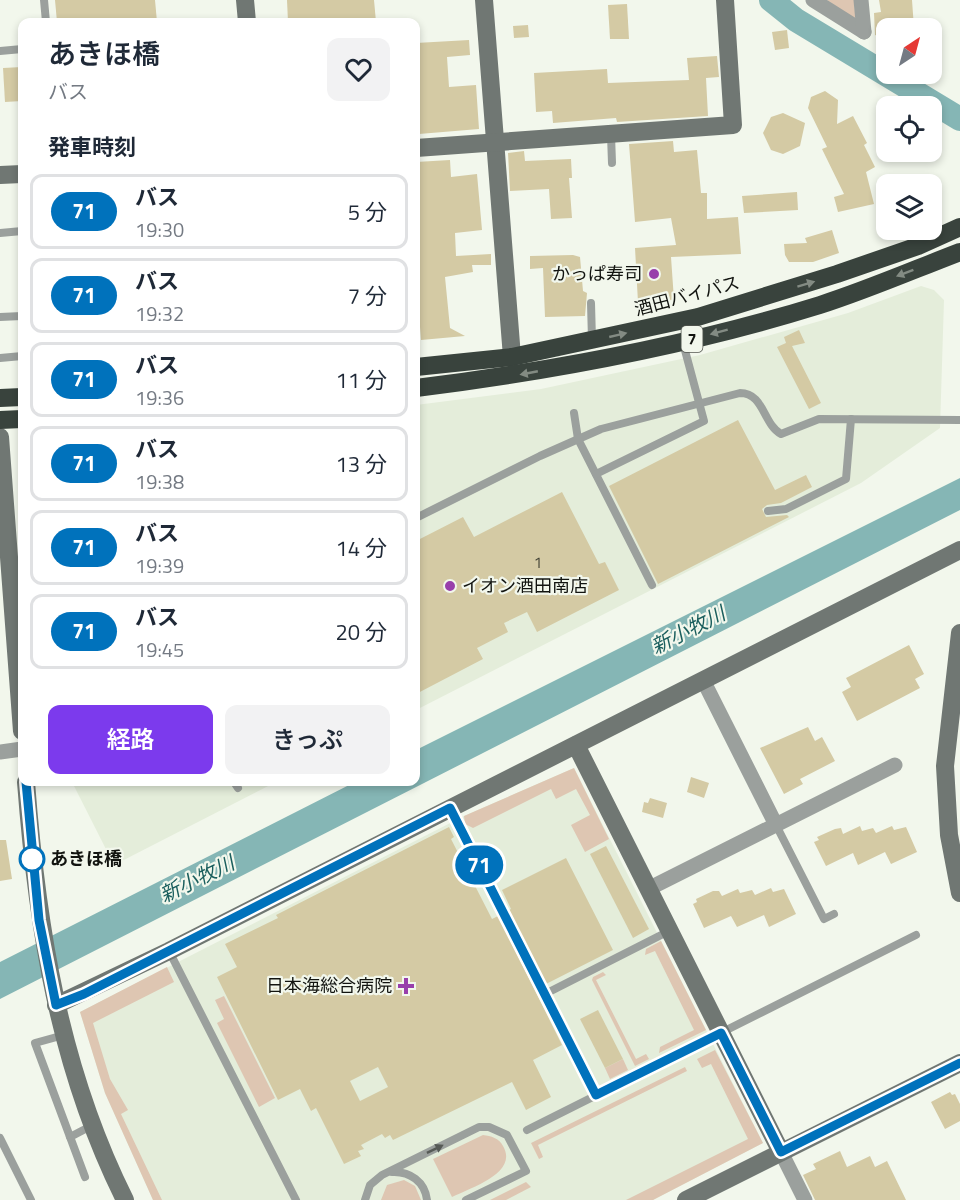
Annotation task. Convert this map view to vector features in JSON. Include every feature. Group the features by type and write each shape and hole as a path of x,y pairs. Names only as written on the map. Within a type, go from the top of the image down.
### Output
{"highway":[{"name":"酒田バイパス","path":"420,367 512,357 698,317 837,274 918,246 960,227"},
{"name":"7","path":"420,387 516,375 682,341 819,305 960,252"},
{"path":"0,398 18,397"},
{"path":"0,420 18,419"}],"street":[{"path":"245,0 247,18"},
{"path":"484,0 512,357"},
{"path":"420,148 733,125 725,0"},
{"path":"813,0 864,32 861,0"},
{"path":"0,175 18,174"},
{"path":"0,437 18,642"},
{"path":"54,996 169,951 960,550"},
{"path":"960,633 945,775 949,835 960,893"},
{"path":"703,680 776,825"},
{"path":"576,745 805,1200"},
{"path":"0,752 18,750"},
{"path":"648,889 895,765"},
{"path":"26,786 39,920 63,1035 93,1125 125,1200"},
{"path":"686,1200 960,1063"}],"lane":[{"path":"44,0 46,18"},
{"path":"0,51 18,50"},
{"path":"610,134 612,163"},
{"path":"0,233 18,231"},
{"path":"591,303 592,341"},
{"path":"0,318 18,316"},
{"path":"596,474 704,421 682,341"},
{"path":"0,358 18,356"},
{"path":"420,516 601,429 740,393 749,394 756,399 772,427 784,435 815,420 960,420"},
{"path":"574,413 578,439 652,585"},
{"path":"768,511 786,509 846,479 851,419"},
{"path":"450,808 596,1095"},
{"path":"776,825 824,919 834,914"},
{"path":"545,994 670,931"},
{"path":"527,1130 916,935"},
{"path":"169,951 296,1200"},
{"path":"63,1035 35,1042 86,1177"},
{"path":"70,1137 93,1125"},
{"path":"365,1200 370,1185 382,1174 479,1127 499,1130 513,1144 526,1171 466,1200"},
{"path":"0,1138 32,1200"},
{"path":"382,1174 398,1171 414,1177 424,1189 427,1200"}],"shaded area":[{"path":"827,0 854,0 856,23"},
{"path":"921,286 934,290 944,300 940,428 861,483 420,708 420,404 541,389 700,355 848,313"},
{"name":"日本海総合病院","path":"574,768 763,1143 653,1200 153,1200 105,1093 80,1012 464,816"},
{"path":"574,768 609,839 585,852 571,825 590,815 576,789 556,799 551,789 473,828 465,824 464,816"},
{"path":"74,786 268,786 114,865"},
{"path":"661,941 706,1030 659,1053 660,1047 694,1030 655,951 645,955 646,949"},
{"path":"167,967 174,982 93,1023 110,1079 128,1110 121,1114 162,1200 153,1200 105,1093 80,1012"},
{"path":"603,972 606,975 596,980 636,1059 646,1054 649,1059 635,1066 592,980 593,977"},
{"path":"224,996 275,1098 259,1107 217,1023 224,1019 215,1000"},
{"path":"715,1050 763,1143 653,1200 626,1200 748,1139 711,1064 702,1068 697,1059"},
{"path":"623,1059 628,1070 610,1079 605,1068"},
{"path":"685,1067 687,1071 538,1145 543,1157 539,1159 531,1143"},
{"path":"483,1135 501,1143 506,1156 504,1164 499,1172 490,1178 452,1197 433,1159"},
{"path":"404,1180 415,1186 421,1200 381,1200 387,1185"},
{"path":"526,1182 531,1187 506,1200 490,1200"}],"water":[{"name":"新小牧川","path":"960,478 960,510 420,785 420,748"},
{"name":"新小牧川","path":"347,786 418,786 0,999 0,962"}],"building":[{"path":"55,0 155,0 157,18 57,18"},
{"path":"287,0 374,0 376,18 288,18"},
{"path":"879,0 912,0 913,18 876,18 876,35 874,13 881,12"},
{"path":"627,4 629,39 610,39 608,5"},
{"path":"528,25 529,37 514,38 513,26"},
{"path":"787,30 789,48 775,50 772,32"},
{"path":"469,40 470,55 447,57 449,87 476,85 479,129 420,134 420,43"},
{"path":"717,56 719,77 706,78 708,116 617,122 616,118 553,123 552,111 536,112 534,73 607,69 608,83 689,80 687,58"},
{"path":"18,67 18,101 5,102 3,68"},
{"path":"825,91 838,100 837,124 853,116 867,143 864,145 875,167 866,172 874,204 838,212 834,197 844,194 822,149 827,147 808,108 811,97"},
{"path":"783,113 805,123 800,146 783,154 771,150 763,133 771,117"},
{"path":"673,141 674,152 697,150 701,193 707,193 707,219 738,217 741,254 671,257 674,300 638,302 635,248 676,245 671,218 635,222 629,144"},
{"path":"524,151 525,161 571,159 572,178 569,178 572,218 551,219 549,189 510,191 508,153"},
{"path":"450,160 451,177 477,174 482,230 455,233 456,256 491,254 491,265 472,265 473,272 445,277 450,328 465,336 421,340 420,162"},
{"path":"797,192 798,210 744,213 742,196"},
{"path":"832,230 839,253 813,262 789,262 785,255 784,244 807,243 805,238"},
{"path":"573,255 580,257 583,291 587,293 585,316 545,317 543,268 530,269 530,256"},
{"path":"799,330 805,343 792,346 821,403 809,409 777,347 786,343 784,337"},
{"path":"738,420 775,490 806,475 812,487 781,503 767,505 762,509 766,517 787,515 789,517 658,584 609,486"},
{"path":"562,492 599,564 605,562 619,590 537,632 527,612 504,623 508,632 477,648 483,659 420,692 420,539 463,517 474,537"},
{"path":"909,645 924,674 915,679 920,688 857,721 842,692 851,687 846,678"},
{"path":"808,727 815,741 822,737 835,761 800,779 803,784 784,794 760,748"},
{"path":"691,777 709,783 704,798 687,792"},
{"path":"650,798 667,803 663,818 642,812 644,802 648,803"},
{"path":"860,826 862,831 873,828 876,833 892,826 894,830 906,827 917,852 891,864 885,852 858,865 853,853 826,866 814,842 819,840 817,837 841,828 843,834"},
{"path":"449,827 454,837 451,839 492,919 498,916 562,1045 533,1060 551,1097 526,1110 512,1082 393,1140 390,1135 385,1138 382,1134 361,1145 364,1149 358,1151 361,1156 344,1164 316,1108 311,1111 300,1089 278,1100 217,977 237,967 225,944 278,918 276,915","holes":["378,1067 388,1087 360,1101 350,1081"]},
{"path":"0,840 6,840 12,879 0,881"},
{"path":"606,846 649,929 633,938 590,854"},
{"path":"566,858 613,950 546,984 509,910 511,909 502,890"},
{"path":"771,888 773,892 784,889 796,914 769,927 764,915 737,927 731,916 704,928 693,904 697,902 696,899 713,891 719,891 722,896 738,889 740,893 752,890 755,895"},
{"path":"598,1010 623,1059 605,1068 580,1019"},
{"path":"950,1092 952,1095 955,1094 960,1104 960,1121 945,1129 931,1102"},
{"path":"840,1151 847,1167 870,1156 875,1167 887,1161 906,1200 815,1200 803,1175 816,1169 813,1164"}],"waterway":[{"path":"771,0 796,20 960,119"}],"bus line":[{"name":"71","path":"26,786 39,920 56,1005 84,994 450,808 596,1095 721,1033 781,1152 960,1063"}],"place":[{"name":"かっぱ寿司","path":"654,274"},
{"name":"イオン酒田南店","path":"450,586"},
{"name":"あきほ橋","path":"32,859"},
{"name":"日本海総合病院","path":"406,986"}]}
